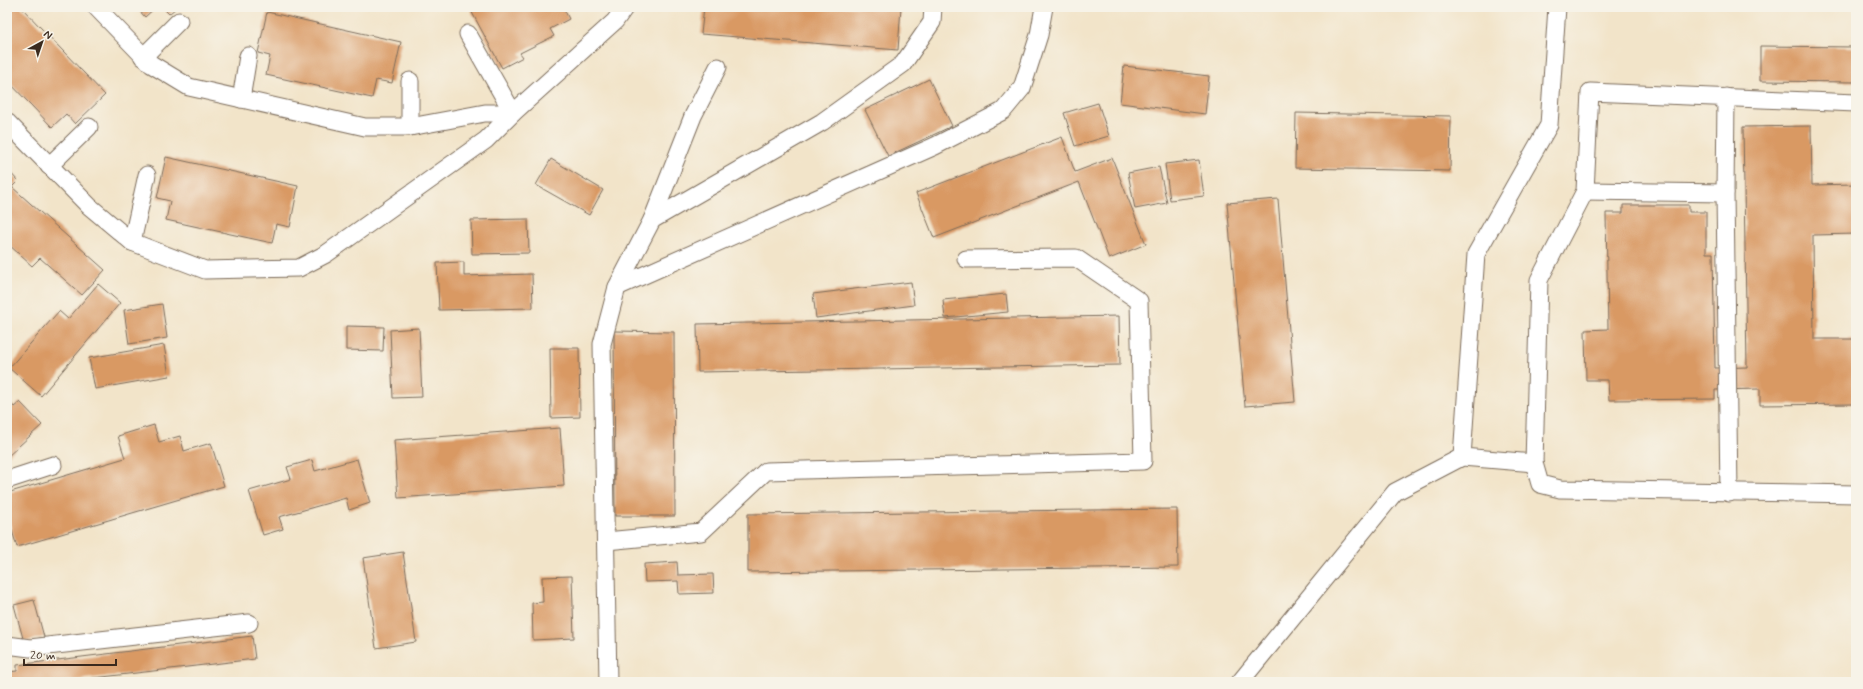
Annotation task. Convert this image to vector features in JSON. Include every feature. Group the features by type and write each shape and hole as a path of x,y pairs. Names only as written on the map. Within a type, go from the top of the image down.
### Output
{"lane":[{"path":"96,7 150,64 189,87 365,127 410,127 485,113 513,113"},
{"path":"7,122 89,206 132,242 205,270 299,268 326,254 486,140 513,113 615,21 625,7"},
{"path":"652,220 822,122 902,64 932,22 933,7"},
{"path":"617,287 935,146 1003,111 1022,88 1039,35 1044,7"},
{"path":"1462,457 1476,254 1549,125 1557,7"},
{"path":"143,57 179,21"},
{"path":"468,34 513,113"},
{"path":"241,99 248,56"},
{"path":"608,682 602,344 617,287 652,220 693,116 718,67"},
{"path":"410,82 410,127"},
{"path":"1856,103 1590,92 1585,191 1539,280 1534,463 1540,484 1560,489 1856,494"},
{"path":"1726,97 1725,193 1729,493"},
{"path":"49,166 89,127"},
{"path":"132,242 147,175"},
{"path":"1585,191 1725,193"},
{"path":"606,541 701,532 766,471 1142,461 1140,301 1076,258 966,259"},
{"path":"1240,682 1395,492 1462,457 1534,463"},
{"path":"7,480 53,465"},
{"path":"7,645 30,648 249,623"}],"building":[{"path":"7,7 21,7 105,95 75,124 66,114 52,127 7,80"},
{"path":"136,7 156,7 145,17"},
{"path":"162,7 177,7 169,14"},
{"path":"469,7 563,7 569,19 550,29 554,36 520,53 523,57 502,68"},
{"path":"704,7 901,7 898,50 701,34"},
{"path":"267,12 401,42 392,83 376,80 372,98 266,75 270,56 258,53"},
{"path":"1760,46 1856,47 1856,82 1760,81"},
{"path":"1124,66 1209,76 1205,114 1120,103"},
{"path":"929,79 952,126 888,156 865,110"},
{"path":"1098,103 1109,136 1075,146 1064,113"},
{"path":"1296,113 1451,116 1450,171 1295,168"},
{"path":"1811,126 1812,185 1856,184 1856,234 1813,235 1814,339 1856,339 1856,404 1760,405 1760,389 1715,390 1715,399 1609,400 1608,380 1586,380 1585,330 1608,329 1606,213 1623,213 1623,205 1689,205 1689,212 1706,212 1706,253 1713,253 1715,368 1747,367 1743,127"},
{"path":"1062,137 1075,172 1112,158 1146,244 1109,259 1079,182 934,238 916,193"},
{"path":"166,157 298,186 290,227 276,224 272,243 166,220 170,201 157,198"},
{"path":"551,159 603,190 589,215 536,185"},
{"path":"1199,160 1204,196 1170,200 1165,164"},
{"path":"1159,167 1167,203 1135,209 1128,173"},
{"path":"7,169 18,181 12,187 105,270 82,295 40,258 32,266 7,243"},
{"path":"1278,199 1295,402 1245,406 1227,203"},
{"path":"528,219 529,253 472,254 471,220"},
{"path":"464,262 464,276 532,274 533,308 439,310 437,263"},
{"path":"911,282 914,305 816,318 813,294"},
{"path":"98,284 120,303 41,396 9,368 59,311 68,319"},
{"path":"1006,294 1008,312 945,318 943,300"},
{"path":"162,304 167,338 129,344 124,310"},
{"path":"1119,316 1120,365 698,372 697,324"},
{"path":"346,326 384,327 383,351 346,350"},
{"path":"419,328 422,397 393,398 390,330"},
{"path":"614,331 674,332 675,516 615,516"},
{"path":"164,345 169,376 95,389 89,358"},
{"path":"550,348 579,348 580,417 551,418"},
{"path":"7,399 14,407 20,402 42,425 7,457"},
{"path":"154,425 159,442 180,436 184,451 211,443 224,486 17,547 7,514 7,493 125,458 118,436"},
{"path":"560,428 564,486 398,498 394,440"},
{"path":"357,459 370,503 349,510 346,498 279,517 283,529 263,535 249,491 291,479 287,467 312,460 315,471"},
{"path":"1177,509 1178,567 748,572 748,514"},
{"path":"403,552 416,642 376,648 363,558"},
{"path":"677,562 678,575 713,574 714,593 679,594 678,581 645,582 644,564"},
{"path":"572,576 574,638 533,640 532,603 543,602 542,577"},
{"path":"34,600 44,637 24,642 14,605"},
{"path":"252,636 255,659 60,682 7,682 7,672 17,671 17,665"}]}
